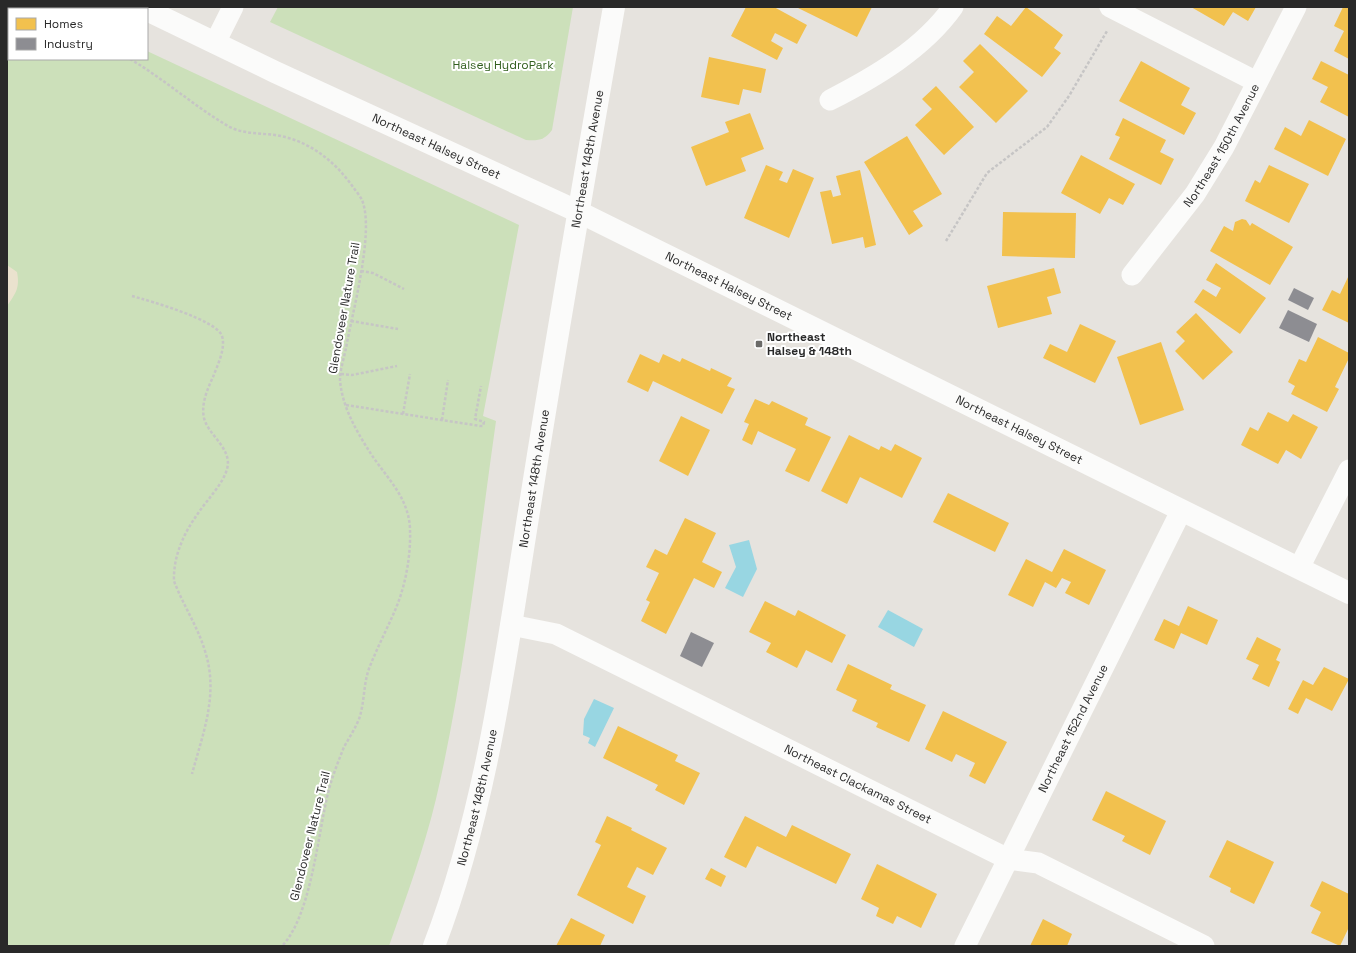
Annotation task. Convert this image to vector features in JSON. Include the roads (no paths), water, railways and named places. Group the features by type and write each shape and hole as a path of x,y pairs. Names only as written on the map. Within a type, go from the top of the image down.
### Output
{"main road":[{"name":"Northeast 148th Avenue","path":"434,946 454,891 480,792 494,729 614,7"},
{"name":"Northeast Halsey Street","path":"148,10 215,43 579,212 1349,593"}],"street":[{"path":"215,43 233,7"},
{"path":"830,100 874,77 920,42 953,7"},
{"name":"Northeast 150th Avenue","path":"1132,275 1195,194 1224,147 1296,7"},
{"path":"1114,9 1257,82"},
{"path":"1299,568 1349,470"},
{"name":"Northeast 152nd Avenue","path":"965,946 1181,511"},
{"name":"Northeast Clackamas Street","path":"511,625 556,634 1008,859 1038,863 1204,946"}],"water":[{"path":"749,540 757,569 743,597 725,588 736,567 729,545"},
{"path":"888,610 923,629 914,647 878,627"},
{"path":"594,699 614,708 595,747 588,743 590,738 583,735 584,719"}],"place":[{"name":"Northeast Halsey & 148th","path":"759,344"}],"park label":[{"name":"Halsey HydroPark","path":"503,65"}]}
